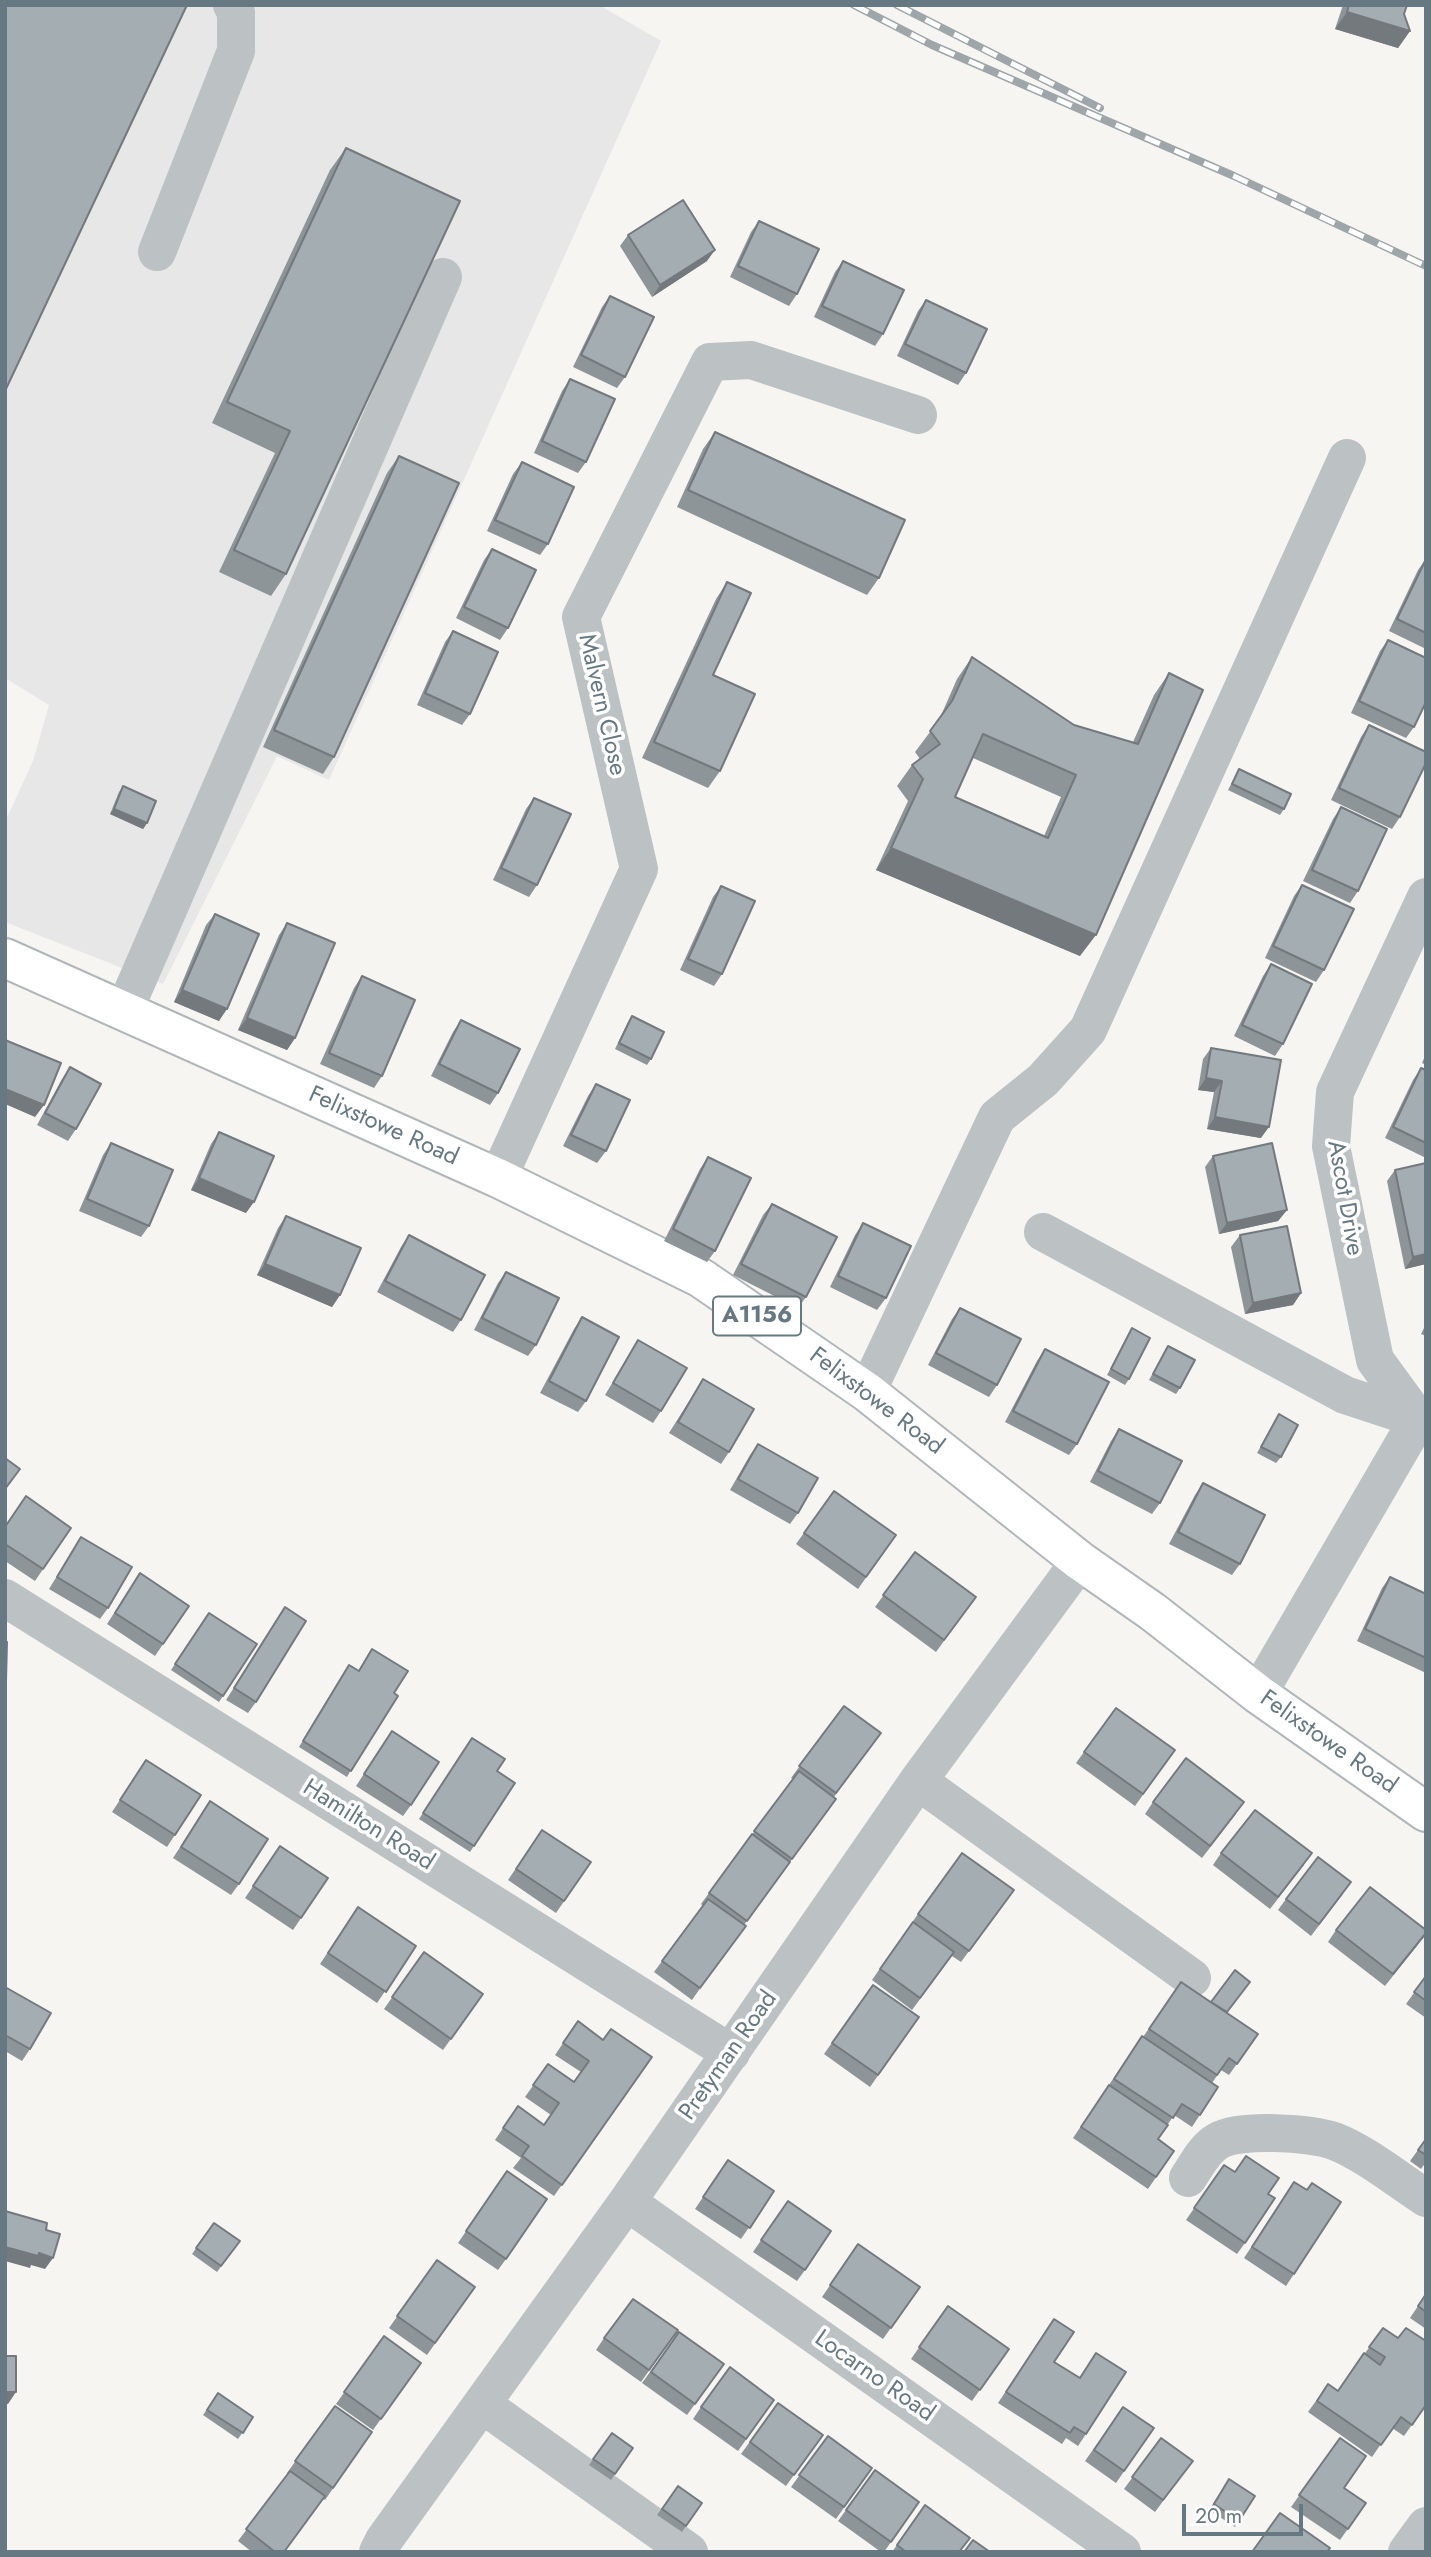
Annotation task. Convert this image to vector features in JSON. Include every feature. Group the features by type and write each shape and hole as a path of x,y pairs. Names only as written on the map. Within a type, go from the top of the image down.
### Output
{"main road":[{"name":"Felixstowe Road","path":"5,958 498,1178 701,1278 867,1392 1080,1561 1153,1612 1258,1694 1426,1812"}],"street":[{"path":"156,252 236,51 236,12 232,5"},
{"path":"124,1012 443,277"},
{"name":"Malvern Close","path":"498,1178 639,869 581,617 710,362 751,360 918,415"},
{"path":"867,1392 997,1117 1043,1080 1088,1030 1347,458"},
{"name":"Ascot Drive","path":"1422,1419 1375,1360 1331,1146 1335,1093 1426,897"},
{"path":"1043,1232 1345,1395 1422,1419 1258,1694"},
{"name":"Pretyman Road","path":"378,2552 627,2202 918,1781 1080,1561"},
{"name":"Hamilton Road","path":"5,1598 731,2053"},
{"path":"918,1781 1192,1978"},
{"path":"1188,2178 1206,2150 1240,2118 1273,2133 1332,2140 1426,2198"},
{"name":"Locarno Road","path":"627,2202 1122,2552"},
{"path":"483,2405 689,2552"},
{"path":"1408,2552 1426,2526"}],"shaded area":[{"path":"5,5 599,5 661,41 329,780 277,756 163,984 5,922 5,822 33,761 49,705 5,678"}],"building":[{"path":"5,5 187,5 5,391"},
{"path":"1349,5 1407,5 1404,14 1410,31 1347,12"},
{"path":"346,148 460,201 286,574 234,550 290,431 227,402"},
{"path":"683,200 715,250 660,285 628,235"},
{"path":"759,221 819,249 797,294 738,266"},
{"path":"843,261 904,290 883,334 822,306"},
{"path":"610,296 654,317 625,377 581,355"},
{"path":"926,300 987,329 966,373 905,344"},
{"path":"570,379 615,399 586,462 542,441"},
{"path":"715,432 905,520 879,578 688,490"},
{"path":"399,456 459,483 334,757 274,730"},
{"path":"522,462 574,487 548,544 495,520"},
{"path":"492,549 536,570 508,628 464,607"},
{"path":"1426,559 1426,633 1397,619"},
{"path":"727,582 751,593 713,675 755,694 720,771 654,742"},
{"path":"453,631 498,652 470,714 425,693"},
{"path":"1388,640 1426,658 1426,702 1414,727 1359,701"},
{"path":"972,657 1074,725 1138,744 1169,673 1203,690 1096,935 891,848 923,779 912,765 940,744 930,731 952,701","holes":["983,734 1076,775 1048,838 955,797"]},
{"path":"1369,725 1426,752 1426,763 1400,817 1339,788"},
{"path":"1239,769 1291,794 1284,809 1232,784"},
{"path":"123,786 156,801 147,823 114,809"},
{"path":"534,798 571,814 537,885 501,868"},
{"path":"1341,807 1387,829 1358,891 1312,870"},
{"path":"1302,885 1354,909 1324,970 1273,946"},
{"path":"721,886 755,901 722,974 688,959"},
{"path":"215,914 259,934 227,1009 182,990"},
{"path":"287,923 335,943 295,1038 247,1018"},
{"path":"1271,964 1312,984 1283,1044 1242,1025"},
{"path":"362,976 415,1000 382,1076 329,1053"},
{"path":"632,1016 664,1032 651,1059 619,1043"},
{"path":"461,1020 520,1049 498,1093 439,1064"},
{"path":"5,1040 61,1063 44,1105 5,1089"},
{"path":"1211,1048 1281,1060 1269,1127 1215,1117 1222,1081 1206,1078"},
{"path":"70,1067 101,1084 76,1129 45,1113"},
{"path":"1421,1068 1426,1070 1426,1143 1393,1127"},
{"path":"596,1084 630,1100 606,1151 571,1135"},
{"path":"219,1132 274,1156 254,1202 199,1178"},
{"path":"111,1143 173,1170 149,1226 87,1199"},
{"path":"1272,1143 1287,1210 1227,1223 1213,1156"},
{"path":"708,1157 751,1178 715,1251 673,1229"},
{"path":"1426,1163 1426,1254 1413,1257 1395,1170"},
{"path":"772,1204 837,1237 806,1297 741,1264"},
{"path":"286,1216 361,1248 340,1295 265,1264"},
{"path":"863,1223 911,1246 886,1298 838,1276"},
{"path":"1287,1226 1301,1293 1253,1303 1240,1235"},
{"path":"409,1235 485,1275 461,1320 385,1281"},
{"path":"506,1272 559,1298 536,1345 482,1318"},
{"path":"960,1308 1021,1339 997,1385 936,1353"},
{"path":"582,1317 619,1337 586,1401 549,1381"},
{"path":"1132,1328 1150,1338 1129,1379 1111,1369"},
{"path":"638,1340 687,1368 661,1411 613,1383"},
{"path":"1168,1346 1195,1360 1180,1388 1153,1374"},
{"path":"1045,1349 1109,1382 1077,1444 1013,1411"},
{"path":"703,1379 754,1409 729,1452 678,1422"},
{"path":"1279,1414 1298,1425 1281,1457 1261,1447"},
{"path":"1119,1429 1182,1461 1160,1503 1098,1471"},
{"path":"758,1444 818,1478 798,1513 738,1479"},
{"path":"5,1458 20,1469 5,1489"},
{"path":"1203,1483 1265,1515 1240,1564 1178,1532"},
{"path":"834,1491 896,1535 866,1577 804,1533"},
{"path":"26,1496 71,1528 43,1569 5,1544 5,1527"},
{"path":"81,1537 132,1567 108,1608 57,1577"},
{"path":"915,1552 976,1597 944,1640 883,1595"},
{"path":"140,1573 189,1606 163,1644 115,1613"},
{"path":"1390,1577 1426,1594 1426,1658 1365,1629"},
{"path":"285,1607 306,1621 256,1702 234,1688"},
{"path":"209,1613 257,1644 223,1696 175,1664"},
{"path":"7,1642 6,1681 5,1681"},
{"path":"372,1649 408,1671 394,1693 398,1696 351,1771 303,1741 349,1665 359,1671"},
{"path":"6,1694 6,1733 5,1733"},
{"path":"844,1706 881,1733 836,1793 799,1766"},
{"path":"1116,1708 1175,1750 1143,1794 1084,1752"},
{"path":"392,1731 439,1762 411,1805 364,1774"},
{"path":"472,1738 505,1759 497,1771 515,1783 474,1846 423,1813"},
{"path":"1186,1758 1244,1802 1210,1846 1153,1802"},
{"path":"146,1760 201,1795 175,1835 120,1800"},
{"path":"799,1771 836,1799 792,1859 754,1831"},
{"path":"210,1801 268,1839 239,1884 181,1847"},
{"path":"1255,1810 1312,1853 1278,1897 1221,1853"},
{"path":"542,1830 591,1862 564,1901 516,1869"},
{"path":"752,1834 790,1862 747,1921 709,1893"},
{"path":"280,1846 328,1878 301,1918 253,1886"},
{"path":"962,1853 1014,1890 969,1951 918,1914"},
{"path":"1318,1857 1351,1882 1319,1924 1286,1899"},
{"path":"1370,1887 1426,1930 1393,1974 1336,1930"},
{"path":"708,1899 746,1926 700,1988 662,1961"},
{"path":"358,1907 416,1946 386,1992 328,1953"},
{"path":"913,1922 954,1952 920,1998 880,1969"},
{"path":"424,1952 483,1994 451,2039 392,1997"},
{"path":"1235,1970 1250,1982 1227,2012 1211,2002"},
{"path":"1426,1976 1426,2001 1414,1992"},
{"path":"1181,1982 1258,2034 1237,2064 1229,2058 1217,2075 1149,2029"},
{"path":"873,1985 919,2017 878,2075 832,2043"},
{"path":"5,1987 51,2013 30,2049 5,2035"},
{"path":"578,2021 603,2040 611,2029 652,2057 562,2185 522,2156 529,2146 503,2128 518,2106 544,2125 559,2103 533,2085 548,2064 574,2082 589,2061 563,2043"},
{"path":"1142,2036 1218,2087 1200,2115 1182,2104 1173,2118 1114,2079"},
{"path":"1109,2085 1168,2125 1158,2139 1174,2151 1156,2177 1081,2127"},
{"path":"1426,2139 1426,2155 1418,2150"},
{"path":"1246,2156 1279,2178 1268,2194 1275,2198 1245,2243 1194,2208 1224,2165 1235,2172"},
{"path":"728,2160 774,2191 750,2228 703,2197"},
{"path":"507,2171 547,2199 506,2259 466,2231"},
{"path":"1294,2182 1307,2190 1312,2183 1341,2202 1294,2274 1252,2247"},
{"path":"788,2201 831,2231 805,2270 761,2240"},
{"path":"5,2211 47,2223 46,2230 60,2234 53,2258 5,2247"},
{"path":"214,2223 240,2241 221,2266 196,2248"},
{"path":"858,2244 920,2287 891,2328 830,2285"},
{"path":"437,2260 475,2287 435,2343 397,2316"},
{"path":"1426,2294 1426,2312 1418,2306"},
{"path":"633,2299 678,2330 649,2370 604,2338"},
{"path":"948,2306 1009,2349 980,2390 919,2347"},
{"path":"1054,2319 1074,2332 1054,2362 1080,2378 1096,2353 1126,2372 1086,2434 1074,2427 1070,2433 1006,2392"},
{"path":"1383,2328 1398,2338 1406,2328 1426,2341 1426,2405 1412,2425 1401,2417 1381,2445 1317,2401 1328,2384 1338,2391 1364,2353 1380,2365 1385,2357 1369,2347"},
{"path":"679,2332 724,2364 695,2404 651,2372"},
{"path":"384,2336 421,2363 381,2419 344,2392"},
{"path":"5,2356 16,2356 16,2392 5,2392"},
{"path":"730,2367 774,2400 746,2439 701,2407"},
{"path":"218,2393 253,2417 243,2433 207,2410"},
{"path":"778,2403 823,2435 794,2475 750,2442"},
{"path":"335,2406 372,2432 333,2488 295,2461"},
{"path":"1123,2407 1154,2428 1124,2471 1094,2450"},
{"path":"612,2433 633,2448 615,2474 593,2459"},
{"path":"828,2436 872,2468 844,2507 799,2475"},
{"path":"1161,2438 1193,2461 1163,2500 1132,2477"},
{"path":"1340,2438 1366,2456 1344,2488 1366,2503 1348,2529 1299,2495"},
{"path":"875,2470 919,2502 891,2542 846,2510"},
{"path":"290,2471 325,2496 284,2552 275,2552 246,2529"},
{"path":"1229,2479 1255,2496 1239,2521 1214,2504"},
{"path":"678,2486 702,2503 686,2526 662,2509"},
{"path":"925,2505 970,2538 959,2552 906,2552 897,2545"},
{"path":"1280,2513 1330,2548 1327,2552 1252,2552"},
{"path":"973,2540 990,2552 964,2552"}],"railway":[{"path":"854,5 932,45 1234,176 1426,266"},
{"path":"897,5 1100,108"}]}
